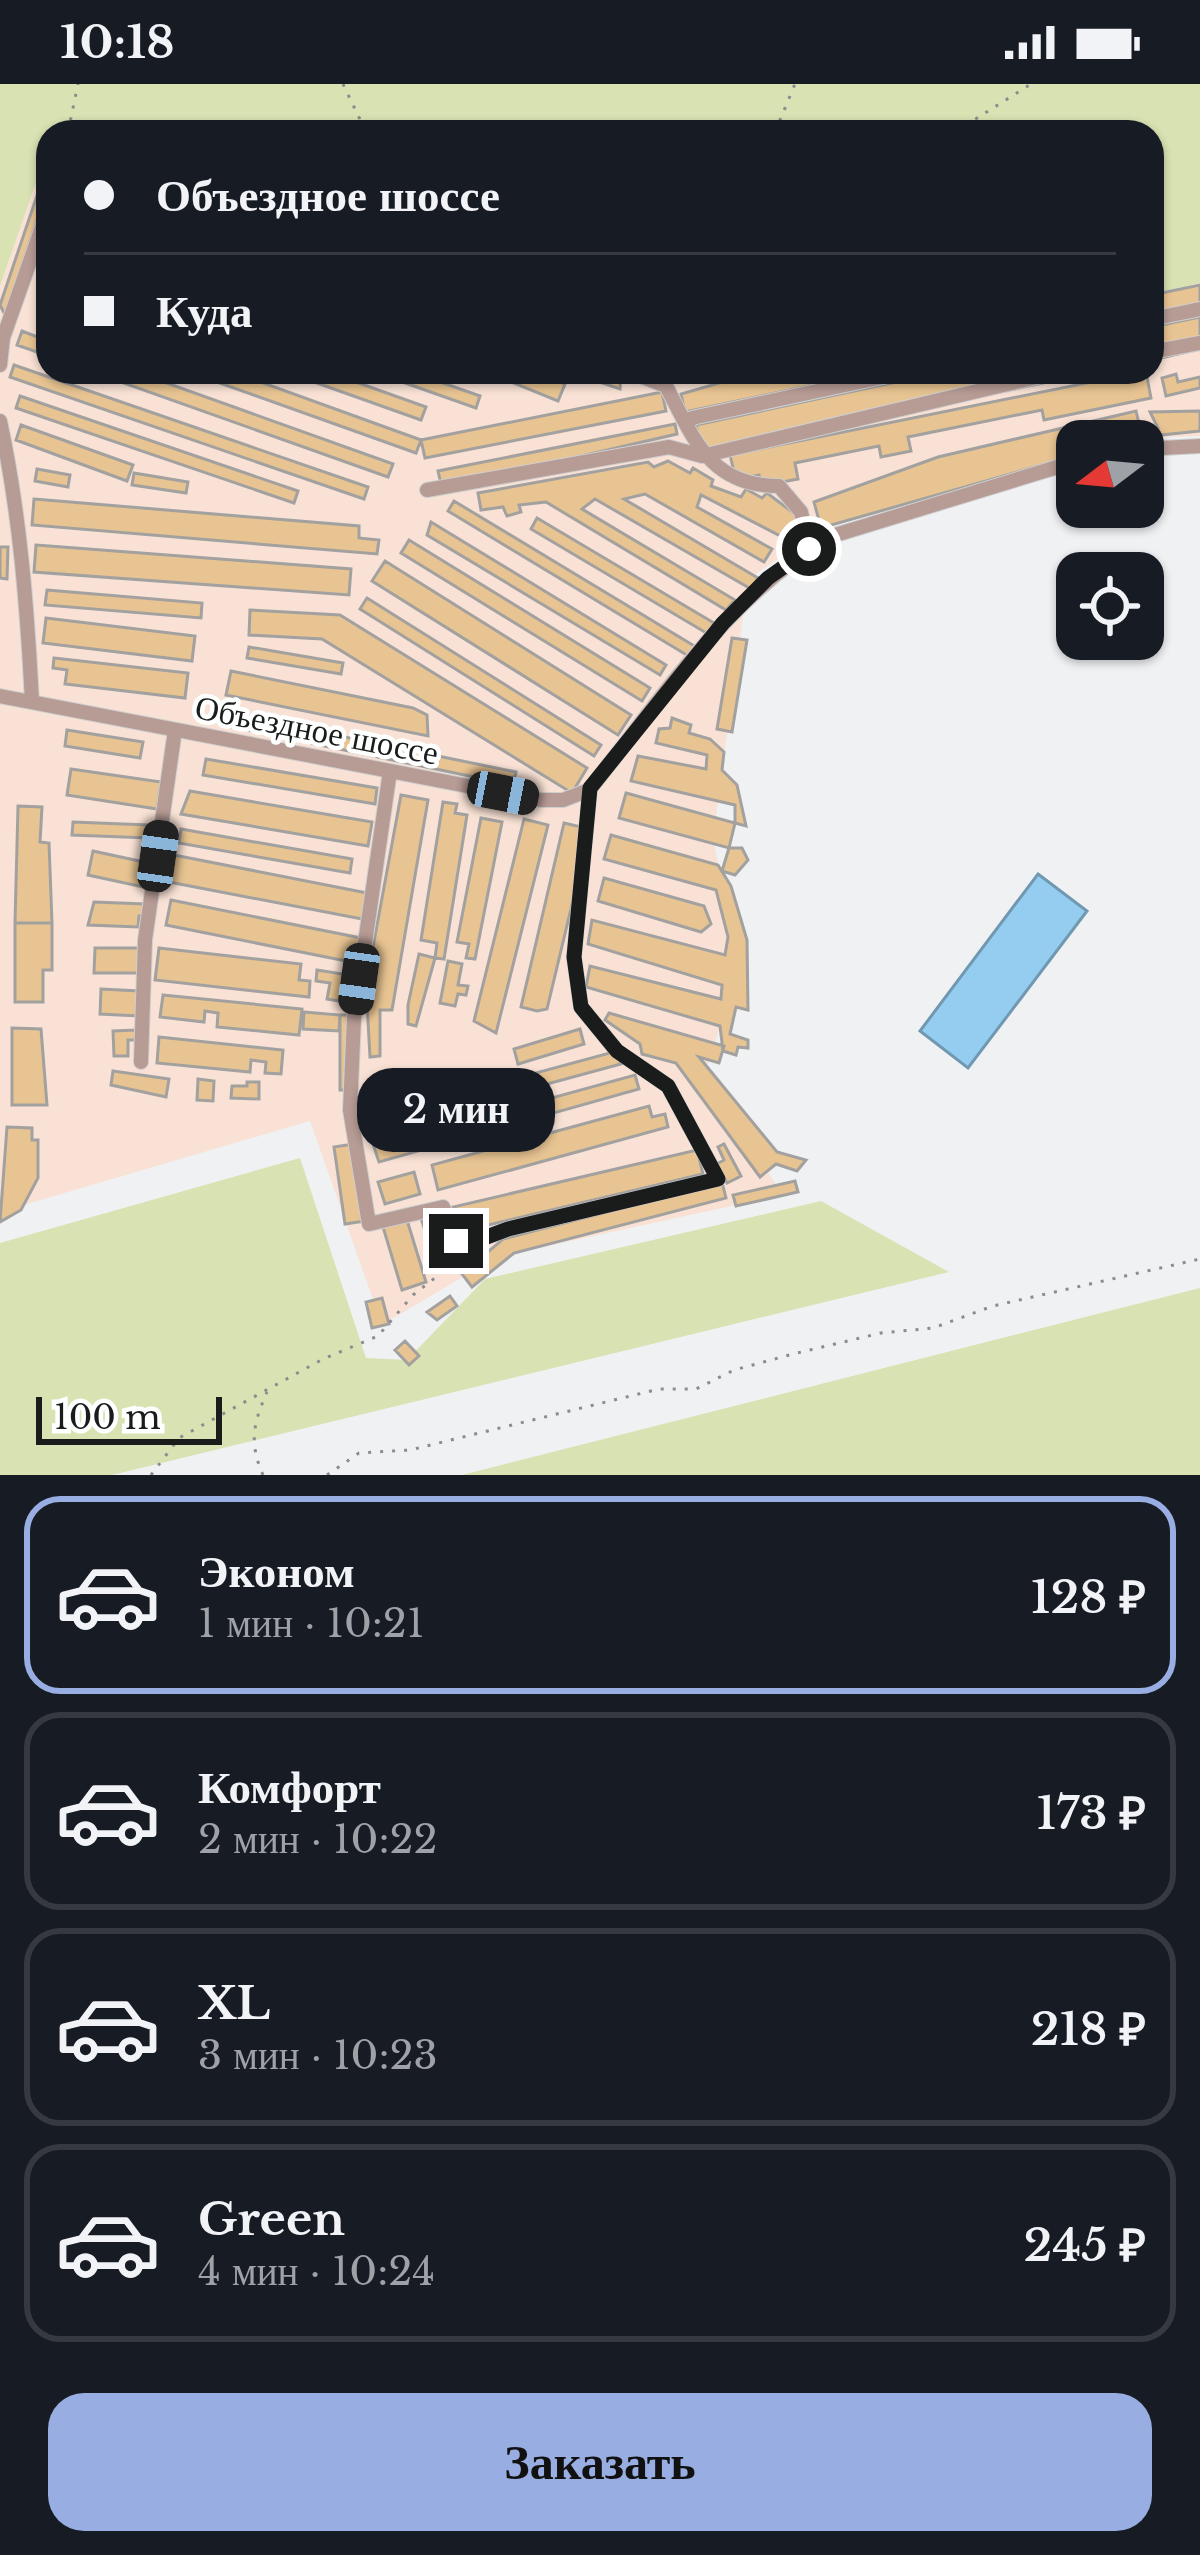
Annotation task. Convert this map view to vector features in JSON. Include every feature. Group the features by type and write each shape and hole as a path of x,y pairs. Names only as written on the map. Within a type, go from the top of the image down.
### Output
{"street":[{"path":"0,365 3,338 36,244"},
{"path":"1164,316 1200,309"},
{"path":"1164,350 1200,343"},
{"path":"661,384 702,456"},
{"path":"687,425 692,418 850,384"},
{"path":"702,456 1007,384"},
{"path":"0,421 22,522 20,581 32,702"},
{"path":"1164,448 1200,446"},
{"path":"428,490 669,447 702,456 736,480 779,486 801,512 809,549"},
{"path":"390,771 355,1006 350,1110 369,1224 442,1207 462,1257 476,1241 508,1229 718,1179 668,1086 617,1051 581,1007 574,957 590,788 723,623 768,578 809,549 832,536 1056,467"},
{"name":"Объездное шоссе","path":"0,696 541,800 577,797 590,788"},
{"path":"141,1062 146,940 175,730"}],"path":[{"path":"70,120 78,84"},
{"path":"343,84 360,120"},
{"path":"780,120 795,84"},
{"path":"975,120 1031,84"},
{"path":"151,1475 179,1438 378,1336 412,1295 462,1257"},
{"path":"327,1475 359,1453 410,1450 659,1389 696,1389 734,1370 794,1354 881,1333 933,1328 993,1306 1200,1259"},
{"path":"263,1475 253,1452 253,1424 268,1389"}],"shaded area":[{"path":"36,182 36,384 1164,384 1164,291 1200,283 1200,436 1164,437 1164,420 1056,420 1056,448 830,519 815,535 748,579 713,838 739,969 704,1076 783,1195 496,1257 382,1325 310,1121 0,1212 0,286"}],"green space":[{"path":"0,84 1200,84 1200,283 1164,291 1164,120 36,120 36,182 0,286"},
{"path":"300,1158 366,1358 407,1360 485,1279 821,1201 949,1272 112,1475 0,1475 0,1243"},
{"path":"1200,1288 1200,1475 462,1475"}],"water":[{"path":"1038,874 1087,911 968,1068 920,1031"}],"building":[{"path":"36,199 36,223 5,315 0,305"},
{"path":"1200,285 1200,303 1164,311 1164,292"},
{"path":"1200,317 1200,349 1164,357 1164,324"},
{"path":"22,331 36,336 36,352 17,345"},
{"path":"14,365 36,373 36,384 69,384 368,487 364,499 10,377"},
{"path":"1176,374 1178,382 1200,377 1200,388 1166,396 1164,377"},
{"path":"127,384 170,384 393,464 388,477"},
{"path":"223,384 266,384 421,440 416,453"},
{"path":"320,384 362,384 426,407 421,420"},
{"path":"408,384 446,384 480,396 476,408"},
{"path":"516,384 565,384 558,401"},
{"path":"716,384 818,384 685,412 681,394"},
{"path":"887,384 1038,384 702,456 696,425"},
{"path":"1082,384 1148,384 1151,398 1044,420 1042,410 908,437 911,451 881,457 879,446 795,463 798,479 761,486 759,475 736,480 730,455"},
{"path":"662,392 666,411 425,458 421,440"},
{"path":"20,396 298,491 294,503 16,408"},
{"path":"1136,411 1138,420 1097,420"},
{"path":"1200,411 1200,431 1164,435 1164,420 1154,420 1150,412"},
{"path":"675,424 677,434 442,488 438,471"},
{"path":"21,425 133,465 127,481 16,440"},
{"path":"1056,430 1056,461 821,528 814,502 938,457"},
{"path":"668,461 690,473 693,468 713,480 711,486 741,497 746,489 762,498 767,493 795,514 801,529 796,544 701,495 697,507 772,549 764,562 645,494 624,499 758,578 751,589 595,499 582,509 735,600 726,610 546,502 519,505 521,512 507,516 503,507 481,510 478,493"},
{"path":"37,469 70,475 68,487 35,481"},
{"path":"134,473 188,482 186,493 132,485"},
{"path":"34,499 359,526 359,538 379,540 377,554 32,525"},
{"path":"454,501 696,647 690,657 448,511"},
{"path":"537,518 714,623 708,634 531,529"},
{"path":"431,522 666,665 660,675 427,535"},
{"path":"409,540 650,688 642,701 401,553"},
{"path":"36,545 351,569 349,595 34,572"},
{"path":"0,547 8,547 7,579 0,578"},
{"path":"385,561 631,715 618,735 372,581"},
{"path":"47,590 202,603 201,618 45,605"},
{"path":"367,598 601,745 594,756 360,609"},
{"path":"250,610 340,615 587,768 572,793 322,639 249,635"},
{"path":"46,618 195,636 192,661 43,643"},
{"path":"732,638 747,640 732,732 717,729"},
{"path":"249,647 343,663 341,674 247,658"},
{"path":"54,658 188,673 185,698 65,684 67,670 53,668"},
{"path":"231,671 413,708 427,715 428,736 226,695"},
{"path":"223,712 516,772 513,785 223,725"},
{"path":"672,718 691,725 689,733 710,739 724,752 722,770 737,785 746,826 735,823 735,805 631,781 638,756 706,769 707,755 656,743 659,729 670,728"},
{"path":"67,730 143,742 140,758 65,746"},
{"path":"206,759 377,788 375,804 203,775"},
{"path":"71,769 161,782 157,809 67,795"},
{"path":"190,791 372,822 368,846 181,814"},
{"path":"626,793 735,823 729,848 619,818"},
{"path":"401,795 428,800 392,1010 380,1010 380,1056 370,1057 366,985"},
{"path":"443,802 457,804 455,813 467,815 444,959 435,958 437,943 421,940"},
{"path":"18,806 42,807 40,842 49,843 52,923 15,923"},
{"path":"481,818 502,822 475,959 466,958 469,944 457,942"},
{"path":"524,819 548,825 496,1033 474,1021"},
{"path":"73,822 148,825 148,838 72,835"},
{"path":"564,823 590,829 547,1009 537,1011 521,1007"},
{"path":"181,829 352,859 350,873 179,843"},
{"path":"611,835 718,865 731,886 747,940 748,1010 736,1007 730,1034 748,1040 748,1048 738,1047 736,1055 723,1051 720,1026 586,987 590,966 721,999 722,985 588,944 592,920 725,955 728,937 716,890 604,859"},
{"path":"729,848 742,848 748,860 735,875 722,871"},
{"path":"93,851 153,864 148,888 88,875"},
{"path":"174,855 367,893 362,919 169,882"},
{"path":"604,878 704,906 711,924 701,932 598,901"},
{"path":"171,900 361,938 356,963 166,925"},
{"path":"94,902 145,904 145,915 139,916 138,927 88,925"},
{"path":"15,923 52,923 52,970 43,970 43,1002 15,1002"},
{"path":"95,948 141,948 141,973 94,973"},
{"path":"159,948 301,964 299,980 310,981 309,997 155,980"},
{"path":"419,954 435,958 416,1026 408,1024 408,1005"},
{"path":"448,961 462,964 458,985 468,986 466,995 458,994 455,1006 440,1003"},
{"path":"317,970 355,976 351,1003 327,999 330,983 316,981"},
{"path":"101,989 139,991 138,1016 100,1014"},
{"path":"163,995 302,1009 299,1035 217,1027 218,1013 205,1011 204,1022 160,1017"},
{"path":"304,1012 340,1015 339,1031 303,1029"},
{"path":"609,1013 724,1046 719,1063 699,1057 777,1152 806,1160 797,1171 776,1164 760,1177 676,1063 642,1054 640,1044 605,1020"},
{"path":"340,1015 350,1015 350,1090 340,1090"},
{"path":"12,1028 41,1029 47,1105 12,1105"},
{"path":"580,1029 584,1044 518,1064 514,1049"},
{"path":"136,1030 136,1040 128,1040 128,1056 114,1056 113,1031"},
{"path":"159,1037 283,1050 281,1074 265,1073 266,1062 251,1060 250,1072 157,1063"},
{"path":"617,1051 621,1064 370,1132 366,1119"},
{"path":"113,1071 169,1079 166,1097 111,1085"},
{"path":"635,1075 639,1089 379,1162 374,1147"},
{"path":"198,1079 214,1081 213,1101 197,1100"},
{"path":"247,1082 259,1082 259,1099 231,1098 232,1086 247,1086"},
{"path":"649,1106 652,1117 665,1114 668,1127 438,1190 432,1165"},
{"path":"7,1127 32,1128 32,1140 38,1140 38,1178 21,1210 0,1222"},
{"path":"354,1144 365,1221 345,1224 334,1147"},
{"path":"724,1144 741,1176 727,1183 717,1164 724,1160 718,1147"},
{"path":"697,1150 703,1174 459,1232 453,1207"},
{"path":"414,1172 420,1194 385,1204 378,1182"},
{"path":"795,1181 798,1192 736,1206 733,1195"},
{"path":"722,1182 726,1198 514,1253 472,1287 462,1274 503,1239"},
{"path":"440,1212 455,1259 436,1265 421,1218"},
{"path":"407,1220 426,1282 402,1290 383,1227"},
{"path":"450,1296 457,1306 437,1320 427,1312"},
{"path":"382,1298 389,1324 372,1328 366,1302"},
{"path":"405,1341 419,1356 409,1365 395,1350"}],"route":[{"path":"456,1241 462,1257 476,1241 508,1229 718,1179 668,1086 617,1051 581,1007 574,957 590,829 590,788 723,623 768,578 809,549"}]}
